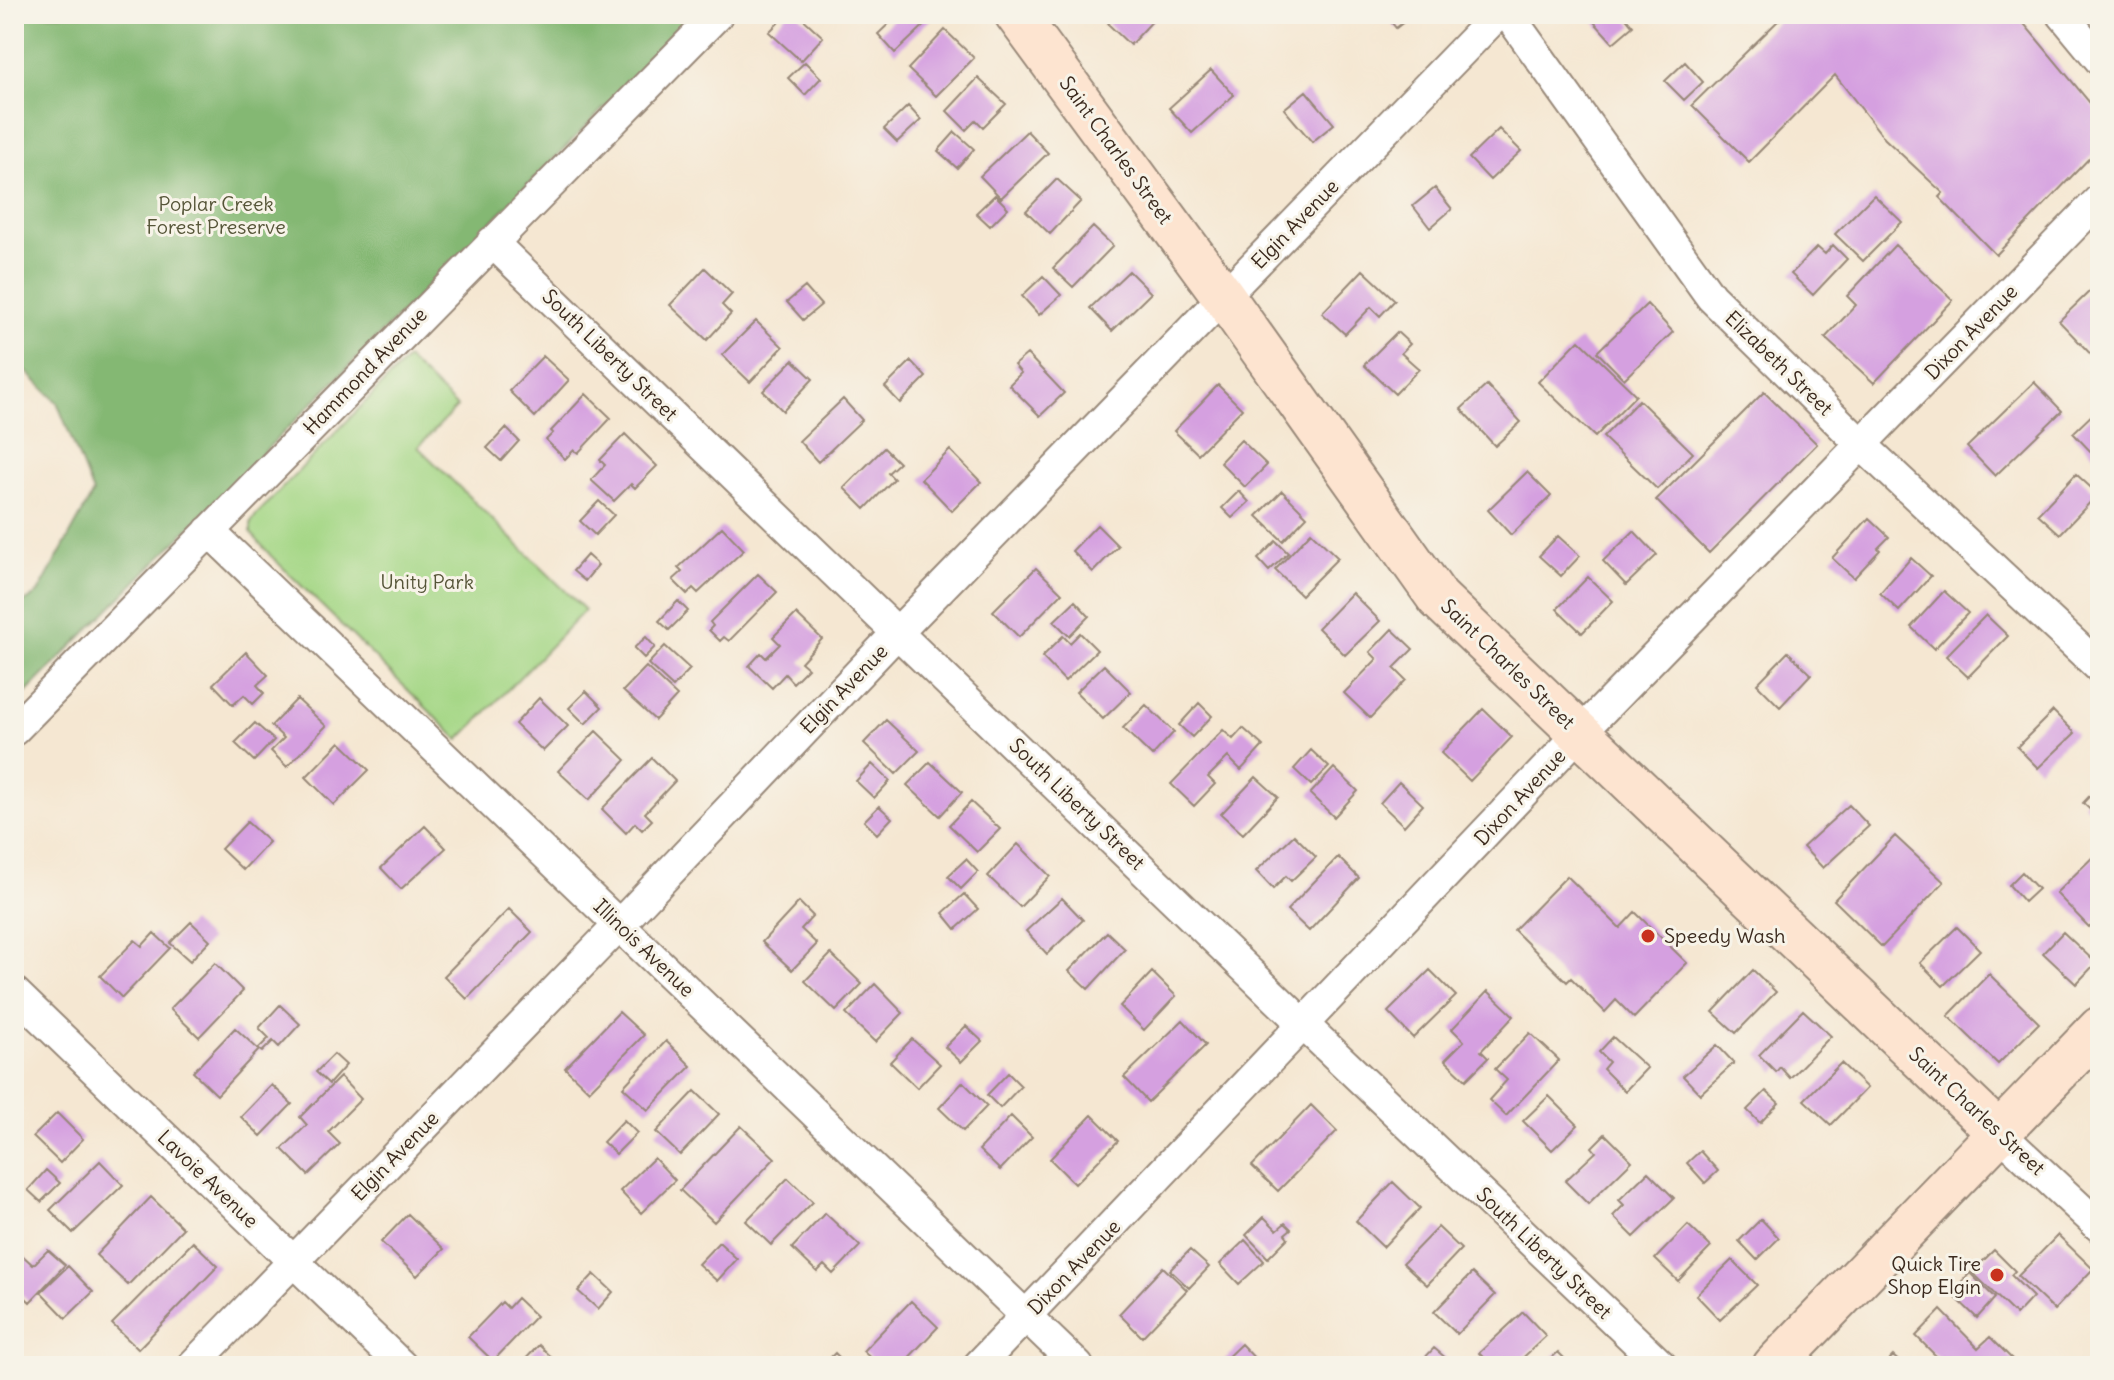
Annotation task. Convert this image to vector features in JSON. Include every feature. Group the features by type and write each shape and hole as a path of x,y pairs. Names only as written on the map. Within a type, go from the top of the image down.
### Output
{"main road":[{"name":"Saint Charles Street","path":"1016,14 1224,297 1438,598 1998,1132"},
{"path":"1774,1366 2100,1028"}],"street":[{"name":"Hammond Avenue","path":"14,730 718,14"},
{"name":"Elgin Avenue","path":"192,1366 1498,14"},
{"name":"Elizabeth Street","path":"1508,14 1711,297 1862,445 2100,668"},
{"path":"2062,14 2100,60"},
{"name":"Dixon Avenue","path":"978,1366 1580,733 2100,199"},
{"name":"South Liberty Street","path":"492,242 1662,1366"},
{"name":"Illinois Avenue","path":"209,531 1078,1366"},
{"name":"Lavoie Avenue","path":"14,992 402,1366"},
{"name":"Saint Charles Street","path":"1998,1132 2100,1227"}],"green space":[{"name":"Poplar Creek Forest Preserve","path":"14,14 696,15 14,705 14,609 38,593 93,493 57,402 14,359"},
{"name":"Unity Park","path":"407,359 457,407 418,447 585,610 459,740 251,533 251,523 256,515"}],"building":[{"path":"787,14 798,14 823,37 801,61 769,32"},
{"path":"899,14 928,14 932,18 895,53 878,34"},
{"path":"1117,14 1159,14 1130,45 1108,24"},
{"path":"1385,14 1414,14 1396,28"},
{"path":"1587,14 1623,14 1633,26 1613,43"},
{"path":"1785,14 2016,14 2100,115 2100,147 1996,255 1939,197 1943,193 1885,139 1835,75 1749,162 1692,105"},
{"path":"945,30 974,58 936,96 908,69"},
{"path":"805,62 821,78 805,95 788,78"},
{"path":"1685,62 1703,82 1684,100 1665,81"},
{"path":"1211,70 1234,95 1192,133 1169,108"},
{"path":"978,78 1006,104 983,127 976,120 966,130 947,111"},
{"path":"1306,91 1334,124 1312,142 1284,109"},
{"path":"908,106 921,120 897,142 884,129"},
{"path":"1499,129 1521,151 1490,180 1469,158"},
{"path":"1027,131 1048,153 1001,198 980,176"},
{"path":"955,132 974,149 957,168 938,151"},
{"path":"1057,179 1081,201 1050,234 1026,211"},
{"path":"1435,188 1452,209 1430,228 1413,206"},
{"path":"995,195 1008,208 990,226 976,213"},
{"path":"1874,195 1902,222 1863,261 1835,234"},
{"path":"1093,227 1113,246 1073,287 1053,268"},
{"path":"1833,245 1847,259 1813,295 1791,274 1817,247 1825,254"},
{"path":"1895,245 1953,300 1874,383 1825,338 1856,305 1847,296"},
{"path":"705,268 732,294 722,305 731,314 707,340 670,305"},
{"path":"1363,270 1395,300 1380,316 1371,307 1345,334 1322,313"},
{"path":"1129,271 1151,293 1112,331 1090,308"},
{"path":"1043,276 1061,295 1039,315 1022,296"},
{"path":"805,287 821,305 803,320 787,302"},
{"path":"2090,291 2100,301 2100,364 2059,321"},
{"path":"1647,304 1673,332 1624,379 1597,352"},
{"path":"756,321 783,347 750,382 722,355"},
{"path":"1397,332 1410,344 1401,353 1419,369 1395,394 1364,365"},
{"path":"1579,340 1636,395 1595,437 1538,382"},
{"path":"1027,354 1064,393 1040,416 1009,385 1021,373 1014,365"},
{"path":"543,356 569,380 535,417 509,391"},
{"path":"793,360 813,379 783,411 763,391"},
{"path":"911,361 926,377 900,403 885,387"},
{"path":"2034,382 2062,411 1995,476 1967,447"},
{"path":"1218,385 1242,409 1198,454 1174,431"},
{"path":"1487,385 1521,422 1495,446 1461,409"},
{"path":"1764,392 1817,444 1709,553 1656,500"},
{"path":"586,394 611,418 578,453 574,450 565,459 546,440"},
{"path":"843,399 862,420 818,462 799,441"},
{"path":"1639,400 1693,453 1657,489 1603,437"},
{"path":"2100,407 2100,451 2095,456 2073,433"},
{"path":"506,428 519,441 501,461 487,448"},
{"path":"625,434 657,466 635,488 631,484 614,501 591,480 605,465 600,460"},
{"path":"1241,440 1267,465 1245,487 1220,462"},
{"path":"884,448 899,463 888,473 894,479 865,509 844,488"},
{"path":"950,450 981,482 952,511 921,479"},
{"path":"1527,472 1551,496 1511,535 1488,510"},
{"path":"2076,474 2098,494 2060,534 2038,514"},
{"path":"1239,491 1249,502 1232,518 1222,508"},
{"path":"1282,491 1307,516 1283,541 1257,516"},
{"path":"599,501 614,515 595,535 580,521"},
{"path":"1869,518 1889,537 1854,578 1832,558"},
{"path":"1097,525 1118,546 1093,572 1072,551"},
{"path":"722,527 744,550 698,593 693,588 687,594 673,580 682,572 678,568"},
{"path":"1634,531 1657,555 1626,585 1603,561"},
{"path":"1311,532 1338,558 1301,595 1275,570"},
{"path":"1558,536 1580,556 1561,576 1539,556"},
{"path":"1276,541 1288,553 1269,571 1258,559"},
{"path":"587,555 598,565 585,581 573,571"},
{"path":"1911,558 1931,576 1899,611 1880,593"},
{"path":"1036,568 1062,593 1019,637 993,611"},
{"path":"758,574 777,592 729,641 724,637 720,641 709,630 713,626 710,622"},
{"path":"1588,577 1613,601 1582,633 1557,609"},
{"path":"1944,591 1968,613 1934,649 1911,627"},
{"path":"1352,593 1380,621 1345,655 1318,628"},
{"path":"678,601 688,611 669,630 659,621"},
{"path":"1075,601 1089,616 1069,636 1054,621"},
{"path":"796,614 822,639 801,662 808,668 793,683 785,674 772,688 749,666 761,653 766,658 780,644 773,637"},
{"path":"1986,615 2008,636 1968,677 1946,656"},
{"path":"1392,629 1413,649 1394,668 1406,680 1370,718 1344,693 1377,659 1370,652"},
{"path":"1080,633 1097,650 1065,681 1042,657 1063,636 1070,643"},
{"path":"646,637 655,647 644,658 634,648"},
{"path":"665,646 690,669 673,687 648,664"},
{"path":"246,652 268,675 257,685 264,693 253,704 244,695 233,705 213,684"},
{"path":"1788,652 1811,674 1780,707 1757,684"},
{"path":"1104,665 1131,692 1103,719 1076,692"},
{"path":"646,667 677,696 655,720 623,691"},
{"path":"586,691 602,707 585,724 569,708"},
{"path":"539,698 568,726 543,751 515,724"},
{"path":"297,699 326,726 287,767 271,751 284,738 271,726"},
{"path":"1199,703 1212,716 1192,737 1179,725"},
{"path":"1146,705 1174,732 1152,756 1123,728"},
{"path":"1483,709 1512,737 1470,781 1441,753"},
{"path":"2053,711 2075,733 2038,768 2017,747"},
{"path":"886,720 919,751 896,774 864,743"},
{"path":"255,723 274,740 254,761 235,743"},
{"path":"1243,728 1263,746 1241,770 1228,757 1208,777 1215,784 1194,806 1171,784 1223,730 1233,739"},
{"path":"596,731 626,760 589,800 558,771"},
{"path":"340,742 369,770 334,805 306,777"},
{"path":"1311,750 1329,767 1311,785 1294,769"},
{"path":"652,758 675,781 645,813 652,820 642,830 635,823 626,833 602,809"},
{"path":"930,762 962,792 940,816 907,785"},
{"path":"872,764 890,781 874,798 856,781"},
{"path":"1334,768 1358,791 1334,817 1310,794"},
{"path":"1256,777 1278,797 1243,834 1221,814"},
{"path":"1399,782 1423,805 1404,826 1380,803"},
{"path":"2100,785 2100,819 2083,803"},
{"path":"971,802 1000,829 977,852 949,825"},
{"path":"1849,805 1869,826 1823,868 1803,847"},
{"path":"879,806 892,818 877,834 864,821"},
{"path":"247,822 269,842 243,870 221,849"},
{"path":"425,826 446,848 401,889 381,868"},
{"path":"1294,835 1316,857 1291,881 1286,876 1273,889 1256,871"},
{"path":"1895,836 1944,882 1882,947 1834,900"},
{"path":"1018,844 1050,876 1020,907 988,876"},
{"path":"2100,850 2100,917 2089,927 2056,893"},
{"path":"1338,857 1359,878 1309,931 1287,910"},
{"path":"966,859 978,872 961,889 948,876"},
{"path":"2022,872 2038,889 2024,902 2009,885"},
{"path":"1567,876 1620,928 1635,912 1687,963 1634,1018 1616,1000 1605,1012 1571,978 1567,982 1514,930"},
{"path":"964,894 978,909 956,929 943,913"},
{"path":"1062,898 1083,920 1047,954 1026,931"},
{"path":"799,902 813,916 801,929 817,944 792,970 762,942"},
{"path":"509,909 532,932 467,999 444,976"},
{"path":"191,922 210,940 190,961 170,943"},
{"path":"1957,927 1980,950 1943,986 1920,963"},
{"path":"1107,932 1125,949 1088,989 1069,971"},
{"path":"2063,932 2096,963 2076,984 2043,953"},
{"path":"154,933 170,948 122,998 100,976 135,940 142,946"},
{"path":"831,954 862,984 836,1011 805,981"},
{"path":"215,963 243,991 199,1037 170,1009"},
{"path":"1430,970 1456,996 1413,1038 1388,1012"},
{"path":"1753,970 1776,992 1736,1033 1713,1012"},
{"path":"1152,972 1176,996 1144,1030 1120,1006"},
{"path":"1989,974 2039,1023 1998,1064 1948,1016"},
{"path":"875,984 903,1013 875,1042 846,1014"},
{"path":"1488,991 1514,1016 1481,1051 1488,1058 1466,1080 1445,1060 1464,1041 1452,1029"},
{"path":"280,1005 300,1024 279,1047 273,1041 262,1052 258,1049 269,1038 259,1028"},
{"path":"1803,1010 1831,1036 1790,1078 1780,1067 1776,1072 1759,1055"},
{"path":"619,1012 644,1035 589,1091 565,1068"},
{"path":"1183,1020 1206,1045 1148,1102 1124,1077"},
{"path":"966,1026 982,1041 961,1062 945,1047"},
{"path":"235,1028 259,1050 217,1095 193,1072"},
{"path":"1530,1033 1559,1060 1506,1116 1489,1100 1507,1080 1495,1069"},
{"path":"1613,1037 1647,1068 1625,1091 1603,1069 1609,1062 1599,1052"},
{"path":"912,1039 940,1064 917,1088 890,1062"},
{"path":"666,1041 691,1066 648,1110 623,1087"},
{"path":"1717,1045 1734,1063 1700,1094 1683,1076"},
{"path":"334,1054 346,1065 329,1084 316,1072"},
{"path":"1841,1063 1867,1088 1831,1125 1804,1100"},
{"path":"1008,1073 1021,1086 1000,1108 987,1095"},
{"path":"340,1077 361,1099 328,1132 340,1144 308,1175 282,1149 307,1125 300,1117"},
{"path":"963,1082 987,1106 963,1131 939,1108"},
{"path":"272,1085 292,1104 261,1136 241,1117"},
{"path":"695,1091 719,1114 680,1155 656,1132"},
{"path":"1766,1091 1779,1103 1760,1123 1747,1110"},
{"path":"1549,1096 1578,1125 1552,1150 1523,1121"},
{"path":"1311,1105 1337,1131 1278,1191 1252,1166"},
{"path":"57,1113 83,1139 60,1163 33,1137"},
{"path":"1092,1115 1118,1141 1075,1184 1050,1159"},
{"path":"1011,1116 1032,1137 1000,1170 979,1150"},
{"path":"624,1120 637,1133 616,1154 603,1142"},
{"path":"741,1126 775,1158 714,1222 680,1190"},
{"path":"1605,1134 1632,1161 1588,1204 1565,1181 1596,1152 1592,1147"},
{"path":"1700,1151 1718,1171 1705,1183 1687,1163"},
{"path":"654,1158 675,1180 641,1213 620,1191"},
{"path":"100,1161 123,1185 73,1233 50,1210"},
{"path":"46,1170 60,1183 41,1202 28,1190"},
{"path":"1648,1172 1674,1198 1634,1237 1613,1216 1624,1205 1619,1200"},
{"path":"788,1178 813,1202 771,1245 746,1221"},
{"path":"1393,1182 1420,1208 1383,1247 1356,1221"},
{"path":"151,1197 183,1228 128,1285 96,1255"},
{"path":"825,1213 860,1246 833,1274 824,1265 817,1272 792,1248"},
{"path":"408,1214 444,1249 417,1276 381,1242"},
{"path":"1264,1217 1277,1230 1285,1223 1291,1229 1285,1234 1288,1238 1268,1258 1246,1235"},
{"path":"1761,1219 1779,1238 1757,1260 1739,1241"},
{"path":"1688,1225 1711,1247 1678,1281 1655,1259"},
{"path":"1438,1227 1461,1249 1427,1285 1403,1263"},
{"path":"2058,1235 2093,1269 2054,1310 2018,1276"},
{"path":"1245,1240 1264,1261 1239,1284 1220,1264"},
{"path":"193,1242 218,1266 138,1349 112,1324"},
{"path":"719,1242 737,1259 717,1281 698,1264"},
{"path":"48,1250 65,1265 30,1302 14,1287 14,1264 22,1255 33,1265"},
{"path":"1190,1250 1209,1267 1189,1288 1170,1270"},
{"path":"1994,1250 2015,1271 2011,1275 2033,1297 2016,1315 1972,1272"},
{"path":"1732,1260 1757,1285 1720,1320 1696,1295"},
{"path":"68,1266 93,1292 66,1318 41,1292"},
{"path":"1163,1267 1187,1290 1142,1337 1119,1314"},
{"path":"1472,1273 1495,1295 1457,1334 1434,1312"},
{"path":"1970,1273 1995,1298 1977,1318 1951,1293"},
{"path":"594,1274 613,1292 598,1309 578,1291"},
{"path":"517,1298 536,1316 493,1361 468,1337 502,1302 508,1308"},
{"path":"911,1301 938,1327 901,1366 879,1366 863,1351"},
{"path":"1941,1310 1978,1348 1990,1337 2019,1366 1946,1366 1916,1336"},
{"path":"1523,1312 1546,1336 1514,1366 1491,1366 1479,1353"},
{"path":"1241,1344 1262,1366 1218,1366"},
{"path":"539,1345 561,1366 519,1366"},
{"path":"1434,1348 1447,1359 1441,1366 1417,1366"},
{"path":"1558,1352 1572,1366 1543,1366"},
{"path":"835,1353 848,1366 822,1366"},
{"path":"1893,1356 1904,1366 1883,1366"}],"place":[{"name":"Speedy Wash","path":"1648,936"},
{"name":"Quick Tire Shop Elgin","path":"1997,1275"}]}
